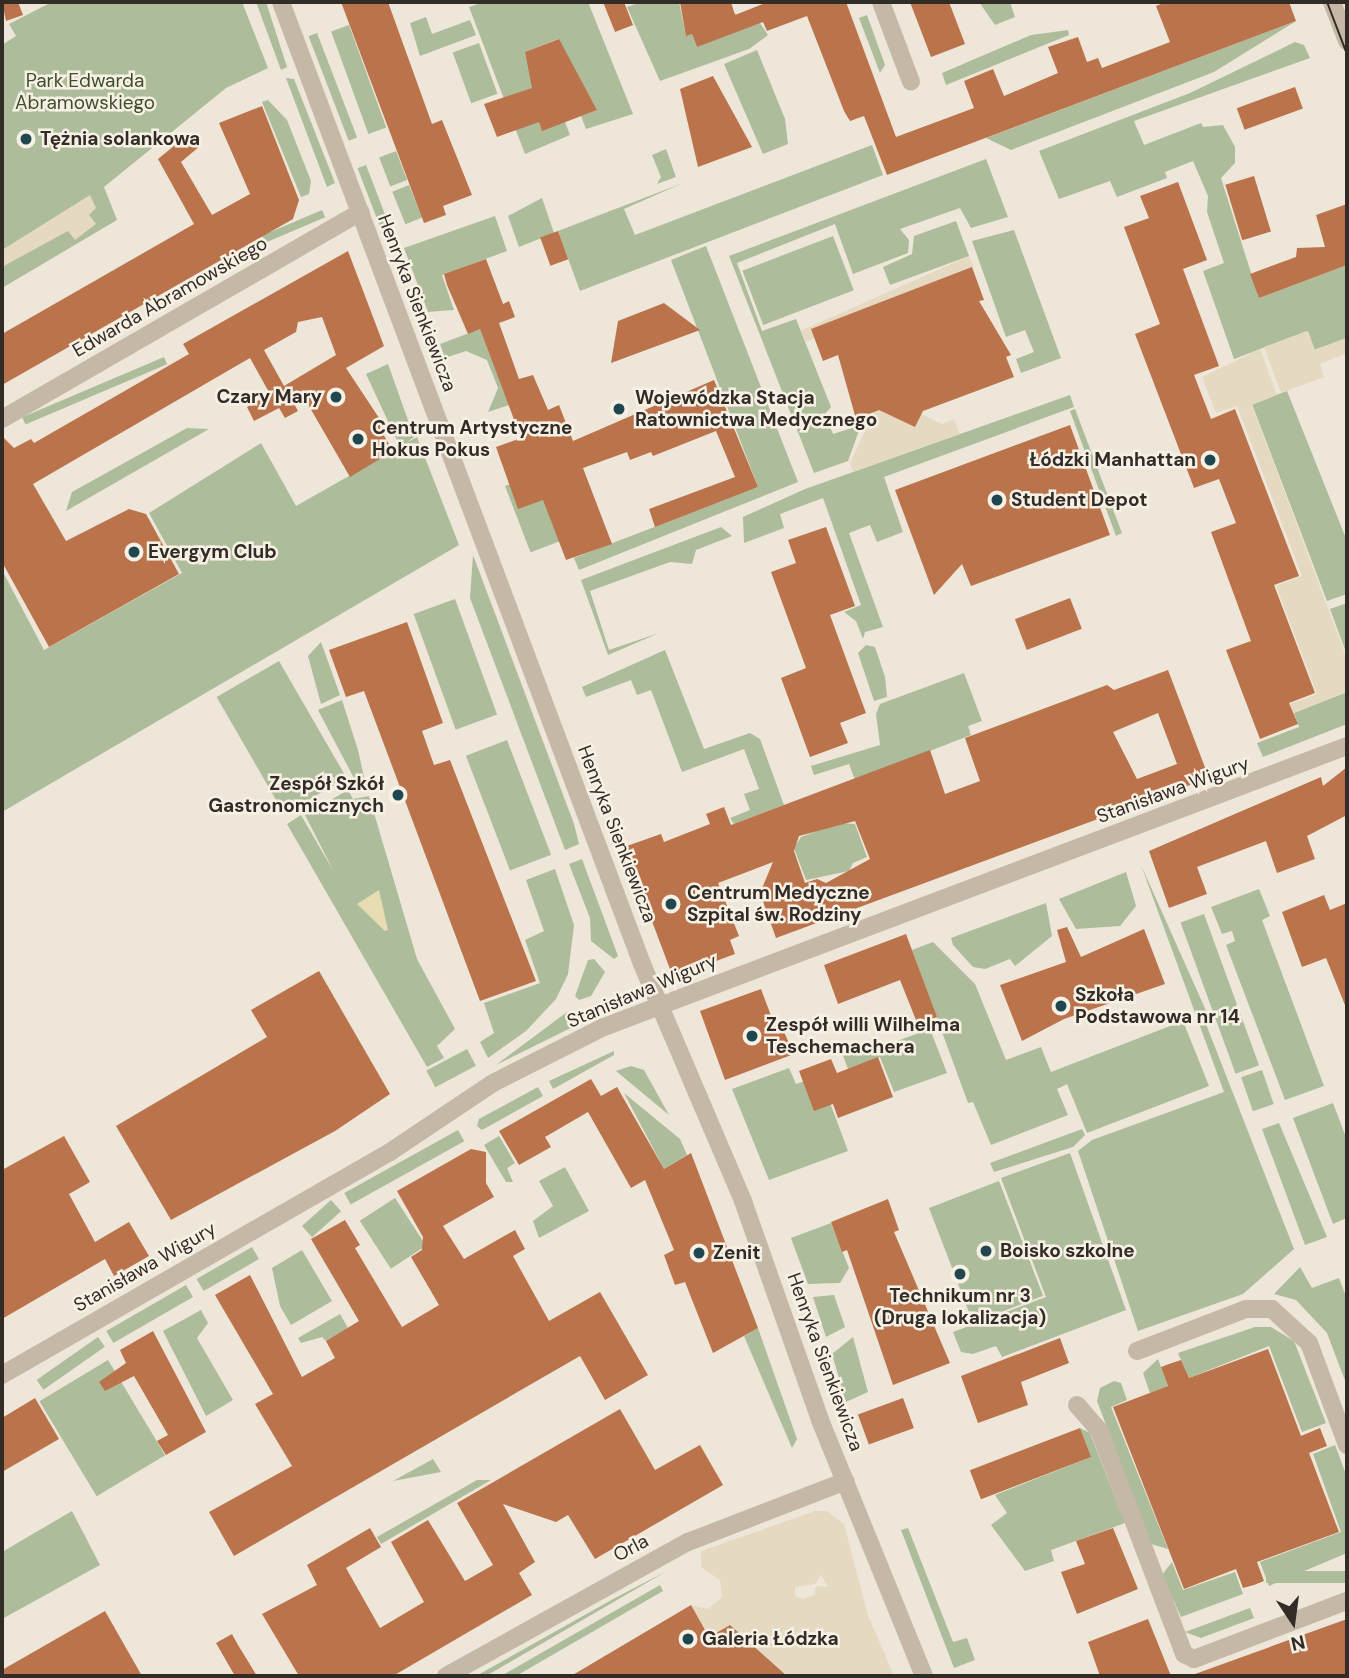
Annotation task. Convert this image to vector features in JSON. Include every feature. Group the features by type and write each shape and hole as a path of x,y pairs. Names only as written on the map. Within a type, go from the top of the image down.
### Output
{"street":[{"name":"Henryka Sienkiewicza","path":"281,2 659,1004 743,1201 846,1481 924,1676"},
{"path":"881,2 911,82"},
{"path":"1332,2 1347,41"},
{"name":"Edwarda Abramowskiego","path":"2,419 360,212"},
{"name":"Stanisława Wigury","path":"2,1375 390,1152 493,1083 659,1004 1347,747"},
{"path":"1137,1351 1245,1309 1272,1309 1309,1343 1347,1445"},
{"path":"1077,1405 1099,1430 1184,1654 1194,1659 1347,1601"},
{"name":"Orla","path":"446,1676 688,1542 846,1481"}],"green space":[{"name":"Park Edwarda Abramowskiego","path":"52,2 242,2 268,68 226,88 104,187 117,220 2,288 2,45 16,36 9,24"},
{"path":"256,2 266,2 287,67 281,70"},
{"path":"484,2 588,2 633,114 586,129 581,116 597,110 558,39 525,52 536,97 565,122 570,135 525,154 469,7"},
{"path":"641,2 679,2 686,35 692,34 697,47 735,13 743,29 760,23 768,35 749,49 660,81 627,7"},
{"path":"979,2 1010,2 1015,17 995,25"},
{"path":"867,15 885,65 880,73 859,18"},
{"path":"426,17 432,34 470,20 476,35 420,56 410,23"},
{"path":"1296,21 1214,72 1011,150 986,138"},
{"path":"349,25 386,127 368,134 331,31"},
{"path":"1068,30 1069,35 946,85 942,73 1031,35"},
{"path":"317,33 357,138 349,141 309,36"},
{"path":"1295,42 1304,45 1310,58 1134,121 1144,145 1201,123 1203,127 1223,125 1235,147 1235,163 1221,178 1259,298 1347,265 1347,338 1314,350 1307,331 1234,359 1203,271 1224,263 1207,212 1208,196 1193,161 1165,172 1167,178 1117,197 1110,181 1059,199 1039,151 1190,93"},
{"path":"479,43 497,94 471,103 453,53"},
{"path":"757,50 785,119 788,144 763,154 724,64"},
{"path":"286,78 294,79 335,183 327,187"},
{"path":"268,100 287,120 311,181 309,194 301,197 262,102"},
{"path":"872,145 883,175 580,291 558,231 683,183 624,209 635,235"},
{"path":"666,149 676,177 657,184 661,177 652,155"},
{"path":"396,151 407,180 390,186 379,157"},
{"path":"986,159 1008,217 971,228 960,208 900,229 909,240 908,253 853,274 835,224 737,263 762,331 796,319 831,407 825,414 833,434 861,425 848,461 814,473 729,256"},
{"path":"366,165 393,234 384,237 358,168"},
{"path":"409,185 422,217 405,224 392,192"},
{"path":"542,198 554,233 519,247 508,216"},
{"path":"322,210 325,217 265,243 262,235"},
{"path":"495,216 507,251 442,275 454,310 428,312 404,248"},
{"path":"956,221 969,256 890,285 883,267 912,254 914,236"},
{"path":"1014,230 1061,358 1021,373 1016,359 1034,352 1025,330 1006,337 972,241"},
{"path":"833,236 854,290 763,325 742,271"},
{"path":"706,246 798,482 579,570 574,558 758,487 671,260"},
{"path":"480,329 509,405 488,412 498,388 487,360 466,351 445,358 440,344"},
{"path":"164,357 167,364 25,425 22,417"},
{"path":"388,364 414,437 406,443 417,437 459,545 2,812 2,570 44,650 182,573 149,513 261,443 296,506 400,447 366,374"},
{"path":"1287,391 1347,541 1347,594 1327,601 1252,404"},
{"path":"1070,395 1074,407 884,477 903,532 877,542 870,525 849,533 883,627 865,632 863,639 856,621 844,612 861,605 823,498 780,514 784,528 744,543 743,517 805,489"},
{"path":"1075,409 1122,533 1116,536 1070,411"},
{"path":"187,428 209,429 66,511 72,492"},
{"path":"534,475 559,541 531,552 505,486"},
{"path":"721,527 732,536 696,550 692,564 670,562 590,591 609,650 659,633 608,655 581,580"},
{"path":"473,555 574,824 579,844 565,850 470,598"},
{"path":"455,599 497,715 456,730 414,614"},
{"path":"1347,603 1347,655 1330,609"},
{"path":"321,642 340,695 321,704 308,656"},
{"path":"866,645 875,647 885,677 887,697 874,701 858,653"},
{"path":"665,650 704,749 750,733 760,739 784,805 734,824 730,818 750,810 744,794 759,789 744,749 682,772 651,690 637,695 631,680 586,697 582,687"},
{"path":"279,661 347,778 284,814 217,697"},
{"path":"964,673 982,721 968,726 971,735 855,780 849,764 814,775 811,766 880,745 876,714 880,704"},
{"path":"1347,692 1347,724 1263,757 1257,743 1299,727 1294,713"},
{"path":"342,700 367,790 355,792 350,784 355,780 318,710"},
{"path":"507,740 551,855 510,871 466,756"},
{"path":"348,790 353,799 369,796 417,959 455,1029 437,1046 444,1058 427,1067 287,824 301,815 334,872 305,815"},
{"path":"839,823 855,824 867,857 853,863 849,871 806,880 794,848 801,837"},
{"path":"582,859 618,956 614,959 591,941 590,918 569,864"},
{"path":"1141,865 1207,1013 1204,1019 1294,1249 1243,1294 1138,1331 1078,1151 1092,1140 1224,1092"},
{"path":"555,869 574,925 568,974 556,999 526,1031 488,1058 480,1042 494,1033 484,1003 540,983 525,940 544,931 526,880"},
{"path":"1126,872 1136,906 1120,926 1076,929 1059,899"},
{"path":"1259,889 1270,916 1262,920 1324,1086 1285,1100 1226,945 1235,941 1232,931 1222,934 1211,907"},
{"path":"1046,903 1052,936 1015,966 1010,959 985,969 973,967 953,945 951,938"},
{"path":"1204,914 1259,1065 1236,1074 1181,923"},
{"path":"933,942 975,984 1006,1060 1041,1047 1051,1072 1183,1021 1209,1086 1087,1133 1067,1084 1057,1089 1068,1115 991,1145 973,1102 968,1103 912,950"},
{"path":"594,959 605,972 591,996 579,1000 575,996 588,960"},
{"path":"583,1011 597,1015 496,1065 567,1012"},
{"path":"930,1029 947,1073 894,1092 880,1057 848,1069 842,1053 852,1043 875,1049"},
{"path":"467,1049 476,1066 435,1087 426,1071"},
{"path":"614,1051 614,1055 553,1089 549,1081"},
{"path":"631,1066 644,1070 669,1115 616,1071"},
{"path":"789,1068 796,1084 820,1076 848,1151 769,1180 732,1089"},
{"path":"1262,1070 1274,1104 1253,1111 1241,1077"},
{"path":"538,1087 543,1096 482,1130 477,1126 479,1119"},
{"path":"624,1093 680,1139 687,1155 664,1169"},
{"path":"1333,1103 1347,1140 1347,1218 1333,1224 1293,1118"},
{"path":"1279,1123 1327,1237 1305,1245 1262,1129"},
{"path":"1082,1129 1085,1135 1073,1147 994,1172 990,1163"},
{"path":"458,1130 464,1141 351,1204 344,1193"},
{"path":"499,1136 515,1163 507,1168 513,1182 506,1182 484,1145"},
{"path":"1070,1153 1126,1310 1002,1357 996,1346 973,1354 961,1352 953,1332 1046,1297 1001,1178"},
{"path":"565,1167 589,1211 539,1238 533,1221 553,1206 539,1181"},
{"name":"Boisko szkolne","path":"999,1181 1043,1296 973,1323 929,1208"},
{"path":"395,1198 426,1246 391,1269 360,1221"},
{"path":"331,1200 341,1211 312,1237 302,1226"},
{"path":"831,1223 849,1268 840,1283 808,1284 791,1238"},
{"path":"252,1247 259,1259 204,1291 197,1279"},
{"path":"302,1250 332,1301 291,1325 280,1306 272,1268"},
{"path":"1300,1267 1312,1288 1339,1278 1347,1299 1347,1386 1327,1333 1296,1300 1274,1294"},
{"path":"186,1285 193,1297 113,1343 106,1331"},
{"path":"834,1295 845,1327 826,1337 813,1297"},
{"path":"201,1310 208,1323 197,1338 233,1400 206,1416 163,1331"},
{"path":"340,1314 348,1328 326,1341 322,1337 301,1343 298,1338"},
{"path":"1255,1327 1271,1327 1294,1341 1326,1423 1302,1432 1269,1346 1189,1378 1178,1353"},
{"path":"758,1328 797,1439 792,1448 744,1336"},
{"path":"98,1337 105,1347 43,1390 37,1380"},
{"path":"853,1337 868,1392 846,1402 832,1354"},
{"path":"1158,1359 1168,1386 1150,1393 1143,1373"},
{"path":"108,1360 165,1455 97,1496 39,1401"},
{"path":"1114,1381 1121,1383 1127,1400 1111,1407 1168,1549 1151,1544 1097,1401 1100,1388"},
{"path":"1080,1428 1090,1433 1125,1523 1051,1550 1054,1561 1025,1571 991,1525 1007,1513 995,1495 1091,1457"},
{"path":"1335,1445 1347,1477 1347,1553 1269,1586 1260,1562 1341,1532 1313,1454"},
{"path":"433,1459 441,1472 393,1481"},
{"path":"477,1480 491,1480 381,1544 377,1537"},
{"path":"72,1511 100,1565 2,1619 2,1552"},
{"path":"908,1528 953,1642 967,1638 975,1660 954,1668 901,1530"},
{"path":"1172,1562 1183,1590 1235,1572 1243,1594 1181,1617 1162,1575"},
{"path":"667,1571 486,1676 476,1676 615,1598"},
{"path":"1266,1571 1347,1571 1347,1583 1266,1583"},
{"path":"660,1585 663,1591 516,1676 501,1676"},
{"path":"1250,1608 1254,1618 1201,1638 1185,1632"}],"sand":[{"path":"379,890 388,930 385,931 357,904"}],"shaded area":[{"path":"90,195 96,208 89,215 96,224 75,240 68,231 2,267 2,250"},
{"path":"969,256 974,267 806,342 801,331"},
{"path":"1308,331 1315,350 1347,338 1347,353 1320,364 1324,377 1281,393 1264,347"},
{"path":"1260,349 1277,395 1252,405 1347,659 1347,692 1293,713 1290,704 1317,694 1276,586 1302,576 1237,406 1216,413 1202,377"},
{"path":"893,401 942,424 954,419 960,434 853,472 850,463 868,424 857,414"},
{"path":"815,1511 827,1511 844,1524 868,1615 894,1676 792,1676 709,1637 691,1605 708,1609 722,1597 720,1580 701,1567 701,1551","holes":["821,1575 828,1587 816,1586 814,1595 803,1599 795,1596 795,1587 815,1584"]}],"building":[{"path":"2,2 18,2 23,15 6,21"},
{"path":"341,2 388,2 432,124 442,120 472,195 443,206 446,215 424,223"},
{"path":"603,2 624,2 633,25 615,32"},
{"path":"680,2 731,2 735,15 768,2 846,2 896,137 974,108 964,81 993,69 1004,96 1058,73 1048,47 1078,37 1087,62 1098,58 1102,68 1170,42 1156,6 1166,2 1289,2 1296,21 887,175 864,116 850,121 844,111 807,16 767,31 763,22 697,47 692,34 686,36"},
{"path":"910,2 949,2 965,44 931,57"},
{"path":"559,39 597,110 542,131 539,122 497,137 484,104 532,88 525,52"},
{"path":"713,76 752,147 698,167 680,89"},
{"path":"1295,87 1303,109 1245,130 1237,108"},
{"path":"262,106 299,200 293,219 2,385 2,334 194,224 158,159 186,136 200,146 181,162 212,215 250,194 219,123"},
{"path":"1254,176 1271,231 1242,240 1225,185"},
{"path":"1178,182 1207,260 1183,269 1219,366 1194,375 1211,419 1235,409 1299,576 1274,585 1315,693 1289,703 1298,724 1260,739 1226,650 1251,641 1211,532 1236,523 1219,479 1194,488 1135,334 1160,324 1124,227 1149,218 1140,196"},
{"path":"1347,204 1347,265 1259,298 1250,274 1296,257 1297,248 1325,247 1316,215"},
{"path":"558,231 568,259 550,266 540,237"},
{"path":"348,251 384,346 346,368 387,430 382,432 393,451 350,477 302,394 292,400 298,411 285,418 279,408 254,421 247,407 270,394 250,358 33,484 66,541 129,509 146,514 179,574 49,647 2,562 2,436 14,448 31,439 34,443 189,354 183,344","holes":["322,317 336,355 284,386 264,350 296,332 298,322"]},
{"path":"486,259 503,304 509,301 515,317 499,323 519,379 533,375 548,410 559,405 573,441 714,380 758,487 655,527 649,509 735,477 716,431 653,456 651,452 630,460 627,452 583,468 612,544 566,560 543,500 518,509 496,447 521,438 480,329 468,334 444,274"},
{"path":"972,267 984,300 979,301 1011,355 1006,357 1014,377 923,411 915,427 879,410 856,419 838,355 823,361 811,329"},
{"path":"664,303 700,330 611,363 618,321"},
{"name":"Student Depot","path":"1070,425 1110,535 971,586 962,564 934,595 895,490"},
{"path":"826,527 855,606 830,615 866,713 840,723 848,743 810,757 781,678 806,668 771,572 796,563 788,540"},
{"path":"1070,598 1082,629 1027,650 1015,619"},
{"path":"407,622 443,723 422,731 434,765 450,760 536,981 480,1001 364,691 346,697 329,650"},
{"path":"1168,670 1209,778 776,938 760,893 773,862 718,883 739,936 730,940 735,954 673,977 624,847 661,834 664,842 710,824 706,814 724,807 731,825 930,750 945,794 980,781 965,738 1107,685 1114,690","holes":["1158,713 1177,764 1137,779 1113,732","855,821 870,859 826,883 817,879 805,883 794,851 799,836"]},
{"path":"1347,767 1347,815 1307,836 1315,859 1277,873 1266,841 1197,867 1207,894 1169,908 1149,851 1321,777 1323,786"},
{"path":"1324,895 1330,910 1347,903 1347,1010 1326,958 1302,967 1282,912"},
{"path":"1067,927 1081,957 1144,929 1165,984 1064,1019 1022,1041 1000,985 1066,962 1057,930"},
{"path":"906,934 937,1017 918,1025 900,980 838,1004 824,965"},
{"path":"319,971 390,1094 335,1131 171,1220 116,1126 267,1037 251,1010"},
{"path":"761,989 778,1034 784,1032 794,1054 725,1080 700,1011"},
{"path":"878,1057 893,1097 838,1118 833,1104 814,1111 799,1071 831,1059 837,1073"},
{"path":"591,1079 601,1096 617,1087 664,1169 691,1153 758,1328 713,1353 685,1282 675,1285 664,1255 674,1250 645,1180 631,1188 588,1112 545,1137 551,1147 519,1165 499,1131"},
{"path":"64,1136 90,1182 69,1194 95,1242 129,1222 149,1256 114,1276 105,1259 2,1319 2,1170"},
{"path":"471,1149 486,1152 486,1183 494,1197 443,1226 464,1259 515,1230 525,1249 513,1256 549,1321 600,1292 648,1375 605,1400 580,1356 234,1556 209,1512 292,1466 255,1404 273,1394 215,1295 250,1275 302,1377 335,1358 326,1341 359,1321 311,1239 345,1220 360,1245 355,1248 402,1327 439,1305 411,1257 422,1250 423,1237 397,1191"},
{"path":"888,1199 899,1230 894,1232 950,1363 893,1385 847,1250 842,1252 831,1222"},
{"path":"153,1331 206,1432 166,1455 157,1441 168,1435 134,1376 105,1391 99,1382 126,1363 120,1350"},
{"path":"1060,1338 1069,1363 1021,1382 1028,1405 978,1423 961,1376"},
{"path":"1268,1349 1301,1436 1320,1428 1327,1446 1309,1453 1339,1532 1257,1562 1264,1581 1254,1585 1243,1588 1236,1569 1184,1589 1113,1407 1168,1386 1161,1367 1169,1364 1181,1360 1189,1378"},
{"path":"35,1398 59,1439 2,1472 2,1418"},
{"path":"903,1398 914,1428 869,1444 858,1414"},
{"path":"620,1409 655,1470 700,1445 723,1485 595,1559 568,1515 556,1522 503,1504 535,1562 519,1573 532,1595 393,1676 299,1676 262,1614 317,1585 307,1565 370,1528 381,1547 346,1568 380,1628 424,1602 391,1542 428,1520 465,1581 493,1565 457,1503"},
{"path":"1080,1428 1091,1457 981,1499 970,1470"},
{"path":"1113,1528 1138,1589 1077,1614 1061,1572 1085,1564 1076,1541"},
{"name":"Galeria Łódzka","path":"691,1605 709,1637 730,1625 787,1676 571,1676"},
{"path":"105,1611 142,1676 2,1676 2,1670"},
{"path":"1148,1619 1171,1676 1100,1676 1088,1642"},
{"path":"1347,1619 1347,1676 1195,1674"},
{"path":"232,1634 257,1676 235,1676 216,1643"}],"tram line":[{"path":"1327,2 1347,54"}],"place":[{"name":"Tężnia solankowa","path":"26,139"},
{"name":"Czary Mary","path":"336,397"},
{"name":"Wojewódzka Stacja Ratownictwa Medycznego","path":"619,409"},
{"name":"Centrum Artystyczne Hokus Pokus","path":"358,439"},
{"name":"Łódzki Manhattan","path":"1210,460"},
{"name":"Student Depot","path":"997,500"},
{"name":"Evergym Club","path":"134,552"},
{"name":"Zespół Szkół Gastronomicznych","path":"398,795"},
{"name":"Centrum Medyczne Szpital św. Rodziny","path":"671,904"},
{"name":"Szkoła Podstawowa nr 14","path":"1061,1006"},
{"name":"Zespół willi Wilhelma Teschemachera","path":"752,1036"},
{"name":"Boisko szkolne","path":"986,1251"},
{"name":"Zenit","path":"699,1253"},
{"name":"Technikum nr 3 (Druga lokalizacja)","path":"960,1274"},
{"name":"Galeria Łódzka","path":"688,1639"}]}
